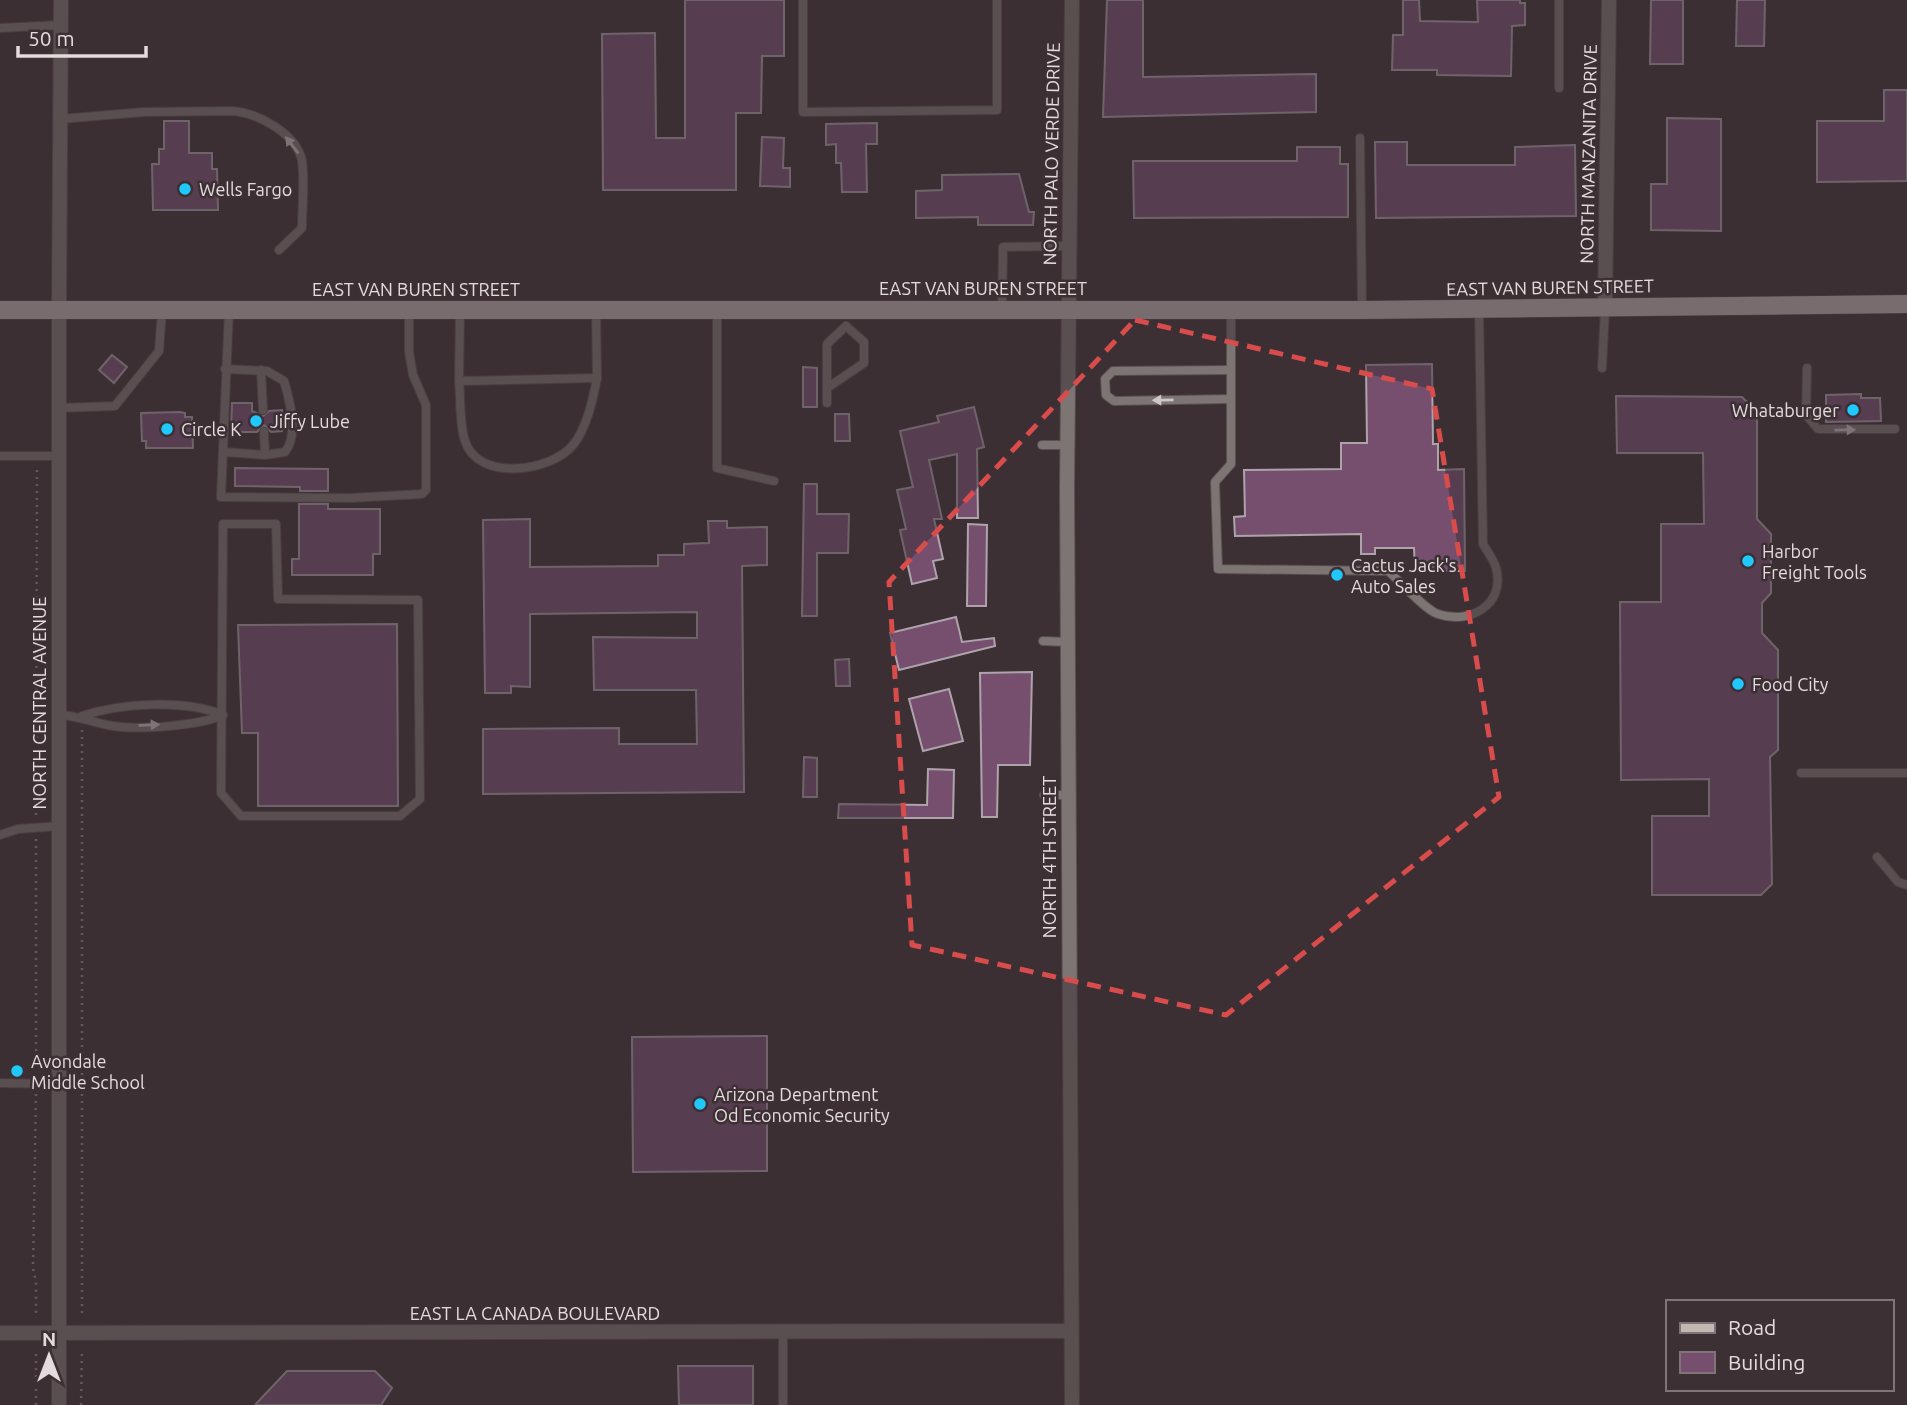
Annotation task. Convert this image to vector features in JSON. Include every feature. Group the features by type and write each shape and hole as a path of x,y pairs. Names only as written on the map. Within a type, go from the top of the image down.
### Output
{"main road":[{"name":"EAST VAN BUREN STREET","path":"0,310 717,310 846,318 1002,309 1362,310 1907,304"}],"street":[{"name":"NORTH CENTRAL AVENUE","path":"59,1405 58,408 61,0"},
{"name":"NORTH PALO VERDE DRIVE","path":"1068,309 1072,0"},
{"name":"NORTH MANZANITA DRIVE","path":"1605,308 1609,0"},
{"name":"NORTH 4TH STREET","path":"1068,309 1067,642 1072,1405"},
{"name":"EAST LA CANADA BOULEVARD","path":"0,1333 1070,1331"}],"lane":[{"path":"803,0 803,112 997,110 997,0"},
{"path":"1559,0 1559,88"},
{"path":"0,27 61,25"},
{"path":"60,119 144,112 233,111 248,113 280,131 302,159 302,228 279,250"},
{"path":"1360,138 1362,310"},
{"path":"1002,309 1003,247 1069,246"},
{"path":"1602,369 1605,308"},
{"path":"1231,310 1231,464 1215,482 1218,569 1388,571 1436,614 1466,617 1480,614 1489,605 1496,589 1496,569 1483,544 1479,309"},
{"path":"58,408 115,406 159,351 162,310"},
{"path":"229,310 221,497 351,498 422,494 426,490 429,430 426,405 413,375 409,352 409,310"},
{"path":"460,310 459,382 466,443 476,456 494,465 526,470 561,456 575,443 592,401 597,378 596,310"},
{"path":"717,310 717,468 774,481"},
{"path":"827,388 864,363 864,342 846,318 827,344 827,388 827,403"},
{"path":"1807,368 1807,415 1818,429 1895,429"},
{"path":"223,452 265,455 285,452 290,446 291,405 284,382 261,370 225,369"},
{"path":"261,370 263,410"},
{"path":"1231,370 1113,371 1105,379 1106,395 1114,401 1231,400"},
{"path":"459,382 597,378"},
{"path":"264,432 265,455"},
{"path":"1042,444 1068,445"},
{"path":"0,456 58,456"},
{"path":"223,524 276,524 278,598 418,600 420,799 400,816 241,816 221,793 223,715 223,524"},
{"path":"1043,640 1067,642"},
{"path":"82,716 112,706 203,707 223,715"},
{"path":"59,715 82,716 113,726 204,723 223,715"},
{"path":"1801,773 1907,773"},
{"path":"1044,794 1068,794"},
{"path":"0,835 18,829 59,826"},
{"path":"1877,857 1898,882 1907,885"},
{"path":"0,1083 59,1084"},
{"path":"783,1332 783,1405"}],"path":[{"path":"36,1405 36,1282 33,1268 37,456"},
{"path":"81,1405 82,716"}],"highlighted area":[{"path":"1135,320 1432,389 1499,797 1226,1015 912,945 889,582"}],"building":[{"path":"685,0 784,0 784,56 762,56 761,113 736,113 736,190 603,190 602,34 655,33 656,138 685,138"},
{"path":"1107,0 1143,0 1143,77 1316,74 1316,112 1103,117"},
{"path":"1403,0 1419,0 1420,21 1478,22 1477,0 1520,0 1520,3 1525,3 1525,25 1512,26 1511,76 1437,75 1437,70 1392,70 1393,35 1403,35"},
{"path":"1651,0 1683,0 1683,64 1650,64"},
{"path":"1737,0 1765,0 1764,46 1736,46"},
{"path":"1884,90 1907,90 1907,181 1817,182 1817,121 1884,121"},
{"path":"1667,118 1721,119 1721,231 1651,230 1651,184 1667,184"},
{"name":"Wells Fargo","path":"164,121 189,121 189,153 212,153 212,169 217,169 218,210 153,210 152,164 159,164 159,149 164,149"},
{"path":"877,123 877,144 866,144 867,192 842,192 841,163 836,163 836,144 826,145 826,124"},
{"path":"762,137 784,138 783,168 790,168 790,187 760,186"},
{"path":"1375,142 1407,142 1407,165 1515,165 1515,147 1575,145 1576,216 1376,218"},
{"path":"1297,147 1340,147 1340,164 1348,164 1348,217 1134,218 1133,161 1297,161"},
{"path":"1019,174 1029,212 1034,212 1033,225 978,225 978,217 916,218 916,191 942,190 942,175"},
{"path":"112,355 127,367 114,383 99,370"},
{"path":"1432,364 1433,444 1438,444 1438,470 1464,469 1465,571 1415,571 1414,548 1375,548 1375,554 1361,554 1361,534 1235,536 1234,517 1245,516 1244,470 1341,469 1341,443 1367,443 1366,365"},
{"path":"803,367 817,368 817,407 803,407"},
{"name":"Whataburger","path":"1861,394 1861,398 1880,398 1881,421 1826,422 1826,395"},
{"path":"1616,396 1742,397 1757,412 1757,519 1771,534 1771,593 1762,603 1762,633 1778,650 1778,750 1770,757 1772,884 1761,895 1652,895 1652,816 1709,816 1709,779 1621,780 1620,602 1661,602 1661,524 1704,524 1703,453 1617,453"},
{"name":"Jiffy Lube","path":"232,403 252,403 252,411 263,416 269,411 282,410 282,431 271,432 264,425 257,432 231,432"},
{"path":"974,407 984,447 977,449 978,518 957,518 957,454 929,460 942,519 934,519 943,559 933,561 937,578 912,584 900,530 906,529 897,490 913,487 900,431 939,422 937,416"},
{"name":"Circle K","path":"141,413 185,413 185,417 192,417 193,448 146,448 146,441 142,441"},
{"path":"835,414 849,414 850,441 835,441"},
{"path":"235,468 328,469 328,491 300,491 300,487 235,486"},
{"path":"804,484 817,484 817,514 849,514 848,553 817,553 817,616 802,616"},
{"path":"299,504 328,504 328,509 380,509 380,554 373,554 373,575 292,575 292,559 299,559"},
{"path":"530,519 530,567 658,566 658,555 684,555 684,544 709,543 708,521 727,521 727,528 767,527 767,565 742,566 744,792 483,794 483,729 619,728 619,744 697,744 696,690 594,690 593,637 697,638 697,612 530,614 530,687 511,686 511,693 485,693 483,520"},
{"path":"968,524 987,525 986,606 967,606"},
{"path":"956,617 962,642 994,638 995,646 899,670 890,633"},
{"path":"397,624 398,806 258,806 258,733 242,733 238,625"},
{"path":"849,659 850,686 836,686 835,660"},
{"path":"1032,672 1030,765 998,765 997,817 982,817 980,673"},
{"path":"949,689 963,741 923,751 909,699"},
{"path":"804,757 817,758 817,797 803,797"},
{"path":"928,769 954,770 953,818 838,818 839,804 927,805"},
{"name":"Arizona Department Od Economic Security","path":"767,1036 767,1171 633,1172 632,1037"},
{"path":"678,1366 753,1366 753,1405 679,1405"},
{"path":"287,1371 375,1371 392,1388 381,1405 255,1405"}],"place":[{"name":"Wells Fargo","path":"185,189"},
{"name":"Whataburger","path":"1853,410"},
{"name":"Jiffy Lube","path":"256,421"},
{"name":"Circle K","path":"167,429"},
{"name":"Harbor Freight Tools","path":"1748,561"},
{"name":"Cactus Jack's Auto Sales","path":"1337,575"},
{"name":"Food City","path":"1738,684"},
{"name":"Avondale Middle School","path":"17,1071"},
{"name":"Arizona Department Od Economic Security","path":"700,1104"}]}
